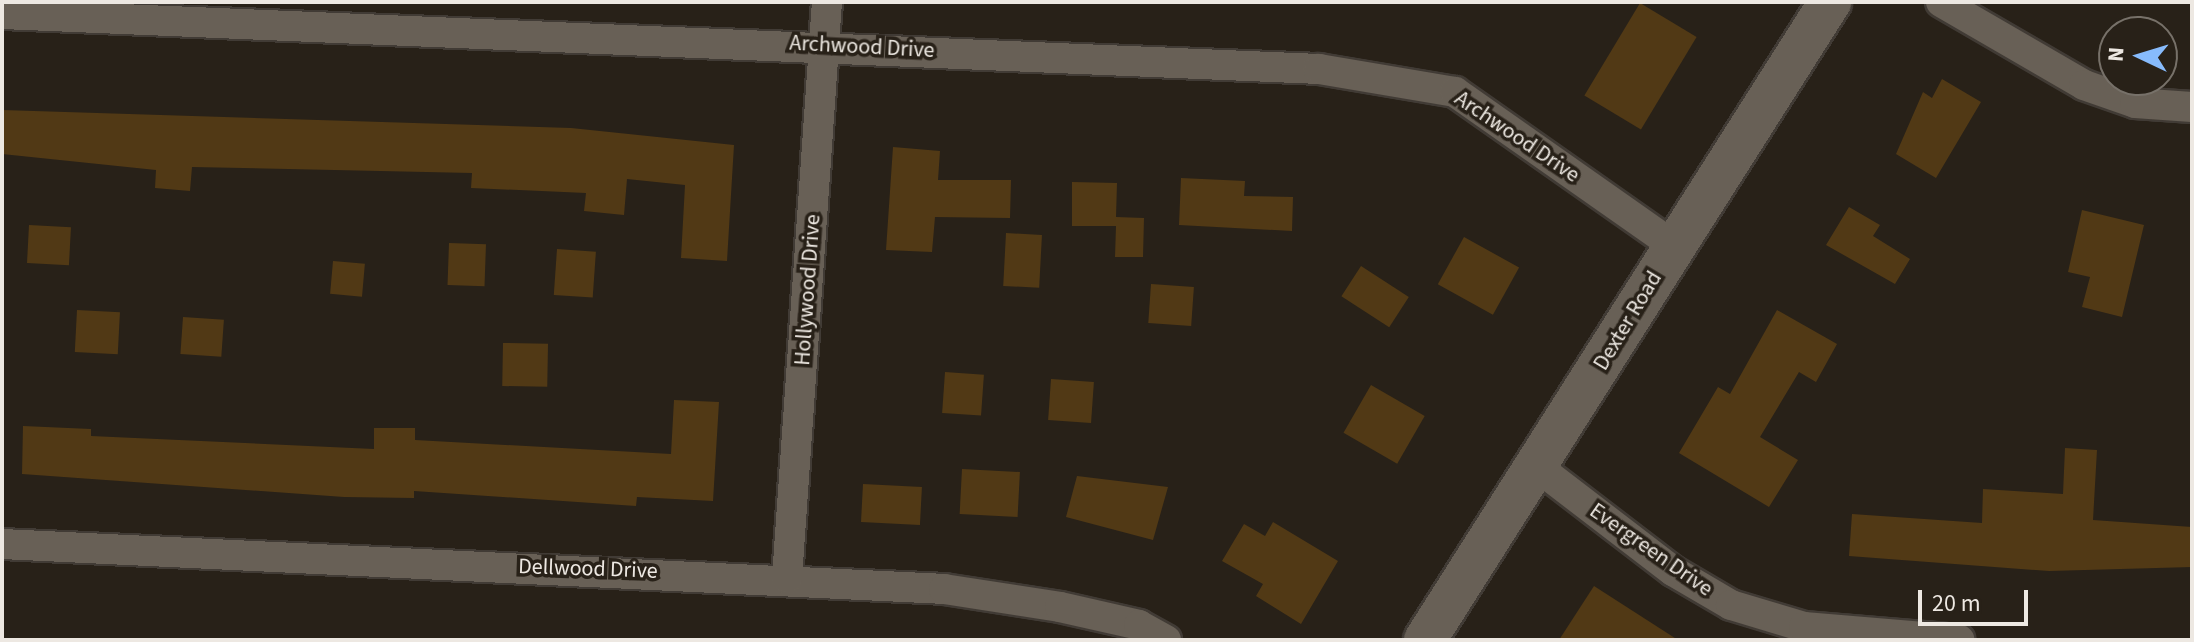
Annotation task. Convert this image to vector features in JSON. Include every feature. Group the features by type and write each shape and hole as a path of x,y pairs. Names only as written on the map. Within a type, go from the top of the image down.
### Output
{"main road":[{"name":"Dexter Road","path":"1425,640 1540,469 1673,245 1830,2"}],"street":[{"name":"Hollywood Drive","path":"787,578 827,2"},
{"path":"1941,2 2084,85 2135,103 2192,107"},
{"name":"Archwood Drive","path":"2,14 826,45 1319,69 1455,92 1673,245"},
{"name":"Evergreen Drive","path":"1540,469 1673,571 1731,605 1804,627 1959,640"},
{"name":"Dellwood Drive","path":"2,544 787,578 1060,607 1139,625 1166,640"}],"building":[{"path":"1640,3 1697,37 1641,130 1584,96"},
{"path":"1942,79 1981,102 1936,178 1896,154 1923,92 1932,98"},
{"path":"2,110 571,128 734,145 727,261 681,258 685,185 627,179 624,215 584,211 586,193 471,188 472,173 192,167 190,191 155,188 156,170 2,154"},
{"path":"893,147 940,151 938,180 1011,180 1010,218 935,217 932,252 886,250"},
{"path":"1181,178 1245,181 1244,196 1293,197 1292,231 1179,225"},
{"path":"1072,182 1117,183 1116,217 1144,218 1143,257 1115,257 1116,226 1072,226"},
{"path":"1849,207 1880,225 1873,236 1910,259 1895,284 1826,245"},
{"path":"2082,210 2144,225 2122,317 2082,307 2090,277 2068,272"},
{"path":"29,225 71,227 69,265 27,263"},
{"path":"1006,233 1042,235 1039,288 1003,286"},
{"path":"1464,237 1519,268 1493,315 1438,284"},
{"path":"449,243 486,244 485,286 448,285"},
{"path":"557,249 596,252 593,298 554,295"},
{"path":"333,261 365,264 362,297 330,294"},
{"path":"1361,266 1409,297 1389,327 1341,296"},
{"path":"1151,284 1194,287 1191,326 1148,323"},
{"path":"77,310 120,312 118,354 75,352"},
{"path":"1777,310 1837,344 1816,382 1799,372 1760,437 1798,460 1769,507 1679,453 1718,387 1730,394"},
{"path":"183,317 224,320 221,357 180,354"},
{"path":"503,343 548,344 547,387 502,386"},
{"path":"945,372 984,375 981,416 942,413"},
{"path":"1051,379 1094,382 1091,423 1048,420"},
{"path":"1371,385 1425,416 1397,464 1344,433"},
{"path":"674,400 719,402 713,501 637,497 636,506 414,491 414,498 344,497 22,474 23,426 91,429 91,436 374,449 374,428 415,428 415,440 671,454"},
{"path":"2065,448 2097,450 2093,520 2192,527 2192,567 2049,571 1849,556 1852,514 1982,523 1983,489 2063,494"},
{"path":"962,469 1020,472 1018,517 960,514"},
{"path":"1077,476 1168,487 1153,540 1066,517"},
{"path":"863,484 922,487 920,525 861,522"},
{"path":"1273,522 1338,561 1301,624 1256,596 1263,584 1222,561 1244,524 1265,536"},
{"path":"1594,586 1678,640 1559,640"}]}
